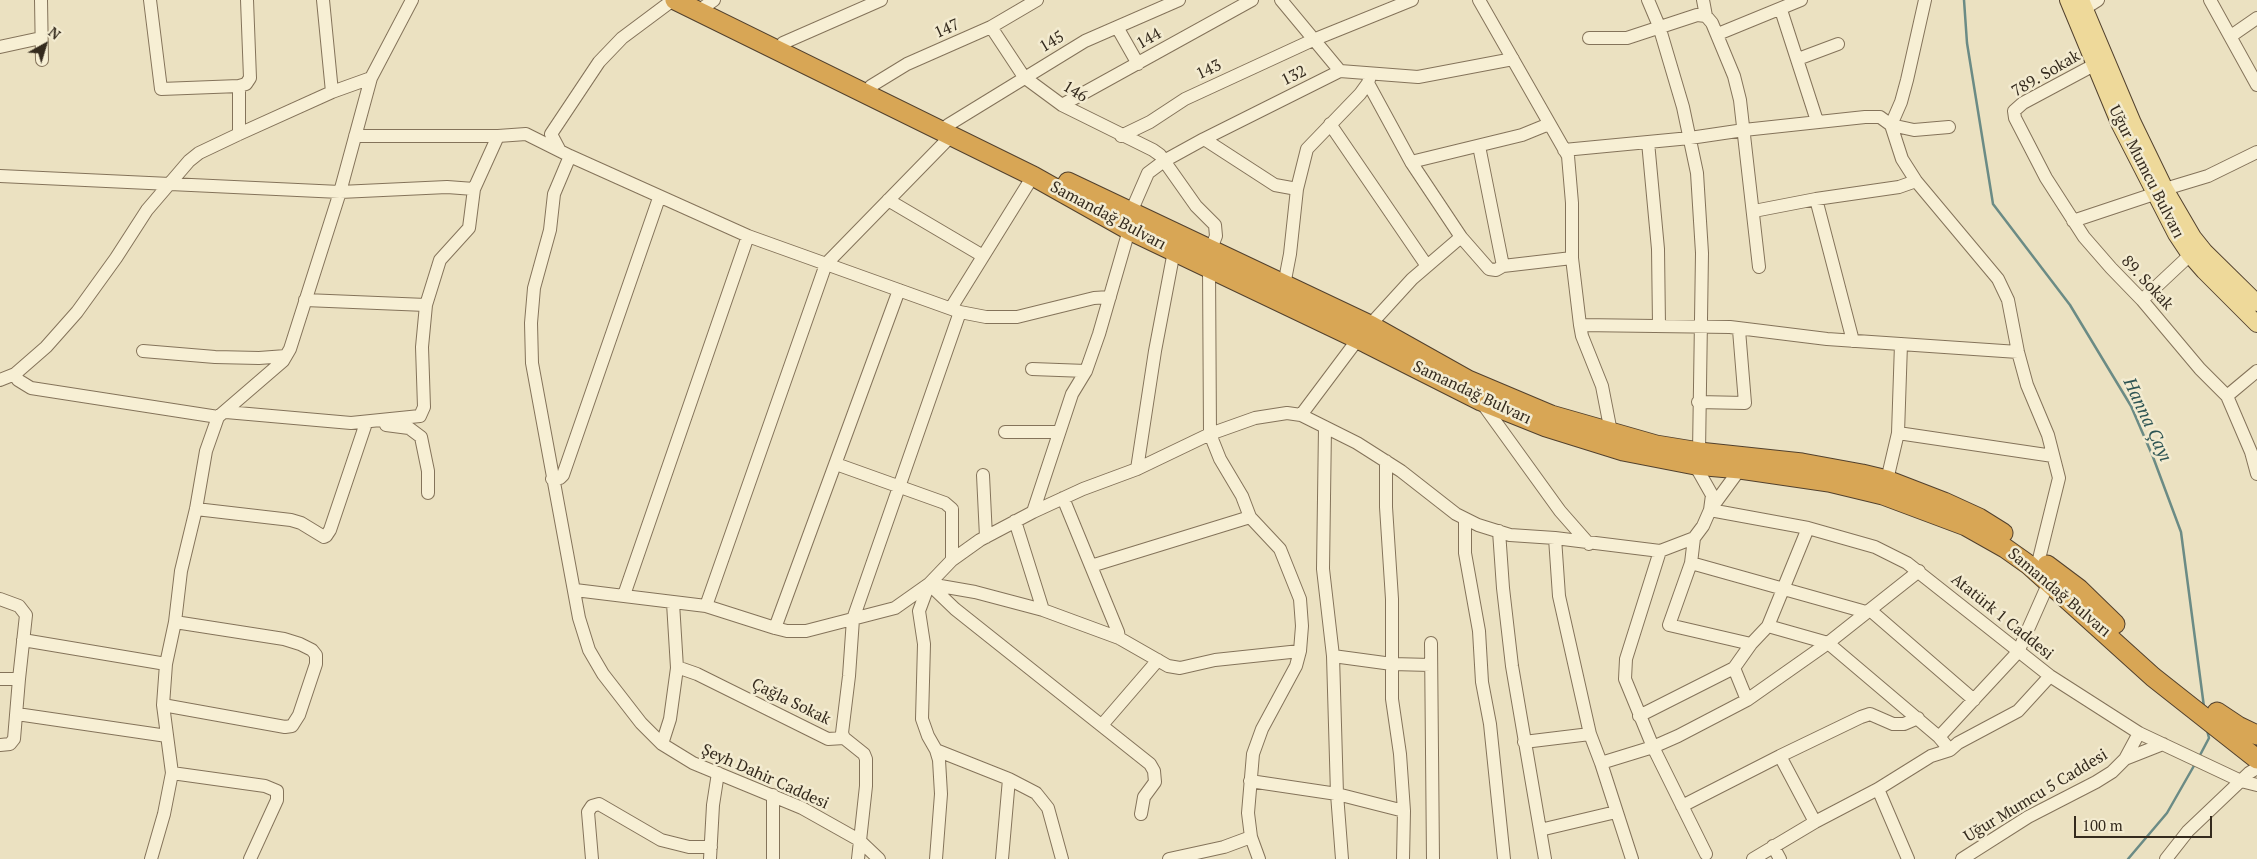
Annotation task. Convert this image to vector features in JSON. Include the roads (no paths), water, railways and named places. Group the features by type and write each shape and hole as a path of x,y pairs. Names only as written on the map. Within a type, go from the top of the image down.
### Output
{"highway":[{"name":"Samandağ Bulvarı","path":"674,0 950,130 1130,221 1174,251 1209,259 1284,285 1481,401 1546,427 1623,451 1697,459 1802,463 1862,474 1886,480 1979,518 2039,558 2079,589 2157,673"},
{"name":"Samandağ Bulvarı","path":"702,2 871,86 1033,176 1468,380 1551,415 1656,445 1697,459 1740,469 1829,482 1883,495 1966,526 2005,548 2049,582 2157,673 2235,732 2257,759"},
{"name":"Samandağ Bulvarı","path":"2235,732 2257,735"}],"main road":[{"name":"Uğur Mumcu Bulvarı","path":"2068,0 2120,125 2160,191 2205,252 2257,303"},
{"name":"Uğur Mumcu Bulvarı","path":"2083,5 2160,191 2190,255 2217,286 2257,324"}],"street":[{"path":"41,0 42,60"},
{"path":"150,0 161,89 239,86 246,84 250,78 246,0"},
{"path":"323,0 332,92"},
{"path":"151,859 164,814 172,773 163,705 166,664 175,622 181,571 196,509 206,451 222,415 242,395 283,361 286,356 340,192 370,78 412,0"},
{"path":"565,154 551,134 598,62 622,38 674,0"},
{"path":"783,43 881,0"},
{"name":"147","path":"871,86 907,64 991,27 1037,0"},
{"name":"145","path":"826,264 888,200 950,130 1024,77 1085,41 1179,0"},
{"name":"144","path":"1062,105 1252,0"},
{"path":"1281,0 1340,71 1369,79 1418,77 1512,59"},
{"name":"143","path":"1121,136 1150,122 1185,99 1313,40 1412,0"},
{"path":"1479,0 1568,156 1572,202 1572,258 1580,325 1582,336 1602,386 1610,432"},
{"path":"1648,0 1659,26 1683,106 1698,173 1702,253 1700,326 1702,360 1698,402 1697,459 1712,495 1710,510"},
{"path":"1703,0 1706,16 1718,34 1734,76 1740,100 1759,267"},
{"path":"1718,34 1801,0"},
{"path":"1926,0 1901,102 1891,125 1902,159 1916,181 1998,280 2008,300 2018,352 2027,385 2048,435 2059,478 2039,558"},
{"path":"2083,5 2098,0"},
{"path":"2210,0 2257,84"},
{"path":"1783,6 1817,121"},
{"path":"1589,38 1627,38 1697,15 1706,16"},
{"path":"2231,36 2257,18"},
{"name":"146","path":"991,27 1024,77 1062,105 1121,136 1153,150 1164,161 1196,206 1215,225 1216,236 1209,259 1210,434"},
{"path":"1117,27 1138,64"},
{"path":"0,47 41,38"},
{"path":"1798,59 1838,44"},
{"name":"789. Sokak","path":"2014,111 2023,103 2094,65"},
{"name":"132","path":"1033,512 1072,394 1086,371 1110,297 1130,221 1148,173 1164,161 1204,139 1340,71"},
{"path":"0,380 15,374 46,347 77,312 116,258 147,210 172,183 188,161 199,153 239,134 332,92 370,78"},
{"path":"1284,285 1298,189 1308,149 1369,79"},
{"path":"1369,79 1411,162 1461,237 1489,269 1496,270 1503,266 1572,258"},
{"path":"239,86 239,134"},
{"name":"89. Sokak","path":"2014,111 2019,127 2046,178 2096,253 2142,300 2200,369 2227,396 2251,452 2257,474"},
{"path":"1564,150 1690,138 1865,116 1880,117 1891,125 1914,130 1949,127"},
{"path":"1330,124 1427,266"},
{"path":"1411,162 1522,136 1550,124"},
{"path":"355,136 498,136 526,134 659,198 748,236 956,310 986,317 1018,317 1094,298 1110,297"},
{"path":"15,374 18,380 31,388 222,415 366,423 418,418 423,412 422,347 426,305 440,260 469,228 474,189 498,136"},
{"path":"1204,139 1275,185 1298,189"},
{"path":"1648,142 1658,249 1659,325"},
{"path":"1480,146 1503,266"},
{"path":"2073,221 2208,176 2257,152"},
{"name":"Şeyh Dahir Caddesi","path":"565,154 554,194 550,230 534,288 530,323 532,363 552,479 563,524 582,629 595,663 641,723 662,744 693,763 802,808 859,840 879,859"},
{"path":"0,176 340,192 447,187 474,189"},
{"path":"844,738 842,723 849,676 853,619 900,486 956,310 983,256 1033,176"},
{"path":"1754,211 1816,199 1899,187 1916,181"},
{"path":"552,479 560,478 563,475 659,198"},
{"path":"1816,199 1853,340"},
{"path":"888,200 983,256"},
{"path":"624,596 748,236"},
{"path":"1301,414 1364,332 1427,266 1461,237"},
{"path":"1137,469 1155,350 1174,251"},
{"path":"2142,300 2190,255"},
{"path":"706,606 826,264"},
{"path":"775,628 898,290"},
{"path":"306,300 426,305"},
{"path":"1580,325 1730,327 1740,330 1853,340 2018,352"},
{"path":"1698,402 1745,403 1740,330"},
{"path":"1886,480 1898,433 1901,344"},
{"path":"143,351 259,358 286,356"},
{"path":"1032,369 1086,371"},
{"path":"2227,396 2257,371"},
{"path":"1481,401 1560,511 1590,544"},
{"path":"575,590 706,606 775,628 787,631 806,631 895,608 929,584 952,560 986,537 1033,512 1137,469 1210,434 1255,418 1287,413 1301,414 1357,443 1386,461 1465,519 1510,535 1555,538 1660,552 1694,538"},
{"path":"382,420 387,426 409,428 421,437 428,470 428,493"},
{"path":"196,509 291,520 301,523 324,537 330,530 366,423"},
{"path":"1325,427 1323,569 1333,656 1337,794 1342,859"},
{"path":"1005,432 1059,432"},
{"path":"1898,433 2053,456"},
{"path":"1210,434 1220,459 1242,496 1250,518 1280,548 1300,599 1302,626 1300,651 1296,666 1262,729 1253,754 1248,813 1251,837 1259,859"},
{"path":"1386,461 1386,507 1392,599 1392,699 1400,754 1404,812 1403,859"},
{"path":"836,464 900,486 945,504 952,509 952,560"},
{"path":"1740,469 1710,510 1703,526 1694,538 1691,563 1669,625 1750,644"},
{"path":"983,475 986,537"},
{"path":"1063,498 1119,638"},
{"name":"Atatürk 1 Caddesi","path":"1710,510 1808,528 1875,547 1907,562 2050,676 2139,733 2241,781 2257,785"},
{"path":"1091,566 1250,518"},
{"path":"1465,519 1465,553 1479,631 1482,682 1490,724 1504,859"},
{"path":"1015,521 1043,610"},
{"path":"1639,716 1734,668 1750,644 1768,626 1808,528"},
{"path":"1499,531 1504,598 1524,742 1545,859"},
{"path":"1555,538 1555,560 1559,596 1590,734 1632,859"},
{"path":"1660,552 1626,659 1625,679 1653,747 1707,857"},
{"path":"1691,563 1783,591 1868,611 1974,700"},
{"path":"1601,763 1653,747 1747,700 1828,643 1919,571"},
{"path":"1939,737 2018,652 2049,582"},
{"path":"929,584 975,592 1043,610 1119,638 1168,666 1180,668 1215,660 1300,651"},
{"path":"929,584 955,609 1150,764 1154,771 1155,782 1144,797 1141,814"},
{"path":"929,584 919,611 924,644 922,719 928,736 936,750 941,794 936,859"},
{"path":"0,599 16,604 26,615 17,714 12,742 0,745"},
{"path":"662,744 671,712 677,667 672,603"},
{"path":"163,705 285,727 292,726 299,716 316,664 316,654 300,644 175,622"},
{"path":"1768,626 1828,643 1918,718 1950,750"},
{"path":"23,640 166,664"},
{"path":"1431,643 1434,859"},
{"path":"1333,656 1392,664 1431,665"},
{"path":"1102,725 1158,660"},
{"name":"Çağla Sokak","path":"677,667 697,674 828,739 844,738 864,754 866,759 866,786 859,840"},
{"path":"1734,668 1747,700"},
{"path":"1753,859 1815,822 1878,789 1931,756 1950,750 1958,743 2018,711 2050,676"},
{"path":"0,679 19,679"},
{"path":"17,714 166,736"},
{"path":"1682,806 1780,756 1870,714 1893,724 1904,724 1918,718"},
{"name":"Uğur Mumcu 5 Caddesi","path":"1962,859 2028,817 2112,772 2125,758 2139,733"},
{"path":"1524,742 1590,734"},
{"name":"Uğur Mumcu 5 Caddesi","path":"2125,758 2163,744"},
{"path":"936,750 1032,790 1044,802 1062,859"},
{"path":"1780,756 1815,822"},
{"path":"2168,858 2188,831 2257,768"},
{"path":"172,773 265,786 277,791 277,800 250,859"},
{"path":"592,859 588,812 592,806 599,804 607,806 662,840 710,853 718,773"},
{"path":"1002,859 1009,779"},
{"path":"1250,781 1337,794 1404,812"},
{"path":"1878,789 1908,859"},
{"path":"772,795 773,859"},
{"path":"1540,830 1616,812"},
{"path":"1169,859 1224,847 1251,837"},
{"path":"858,859 859,840"},
{"path":"1773,846 1780,859"}],"waterway":[{"name":"Hanna Çayı","path":"1964,0 1967,43 1993,204 2070,305 2131,406 2153,457 2181,532 2204,707"},
{"name":"Hanna Çayı","path":"2199,757 2209,738 2207,730"},
{"name":"Hanna Çayı","path":"2128,859 2167,813 2195,764"}]}
